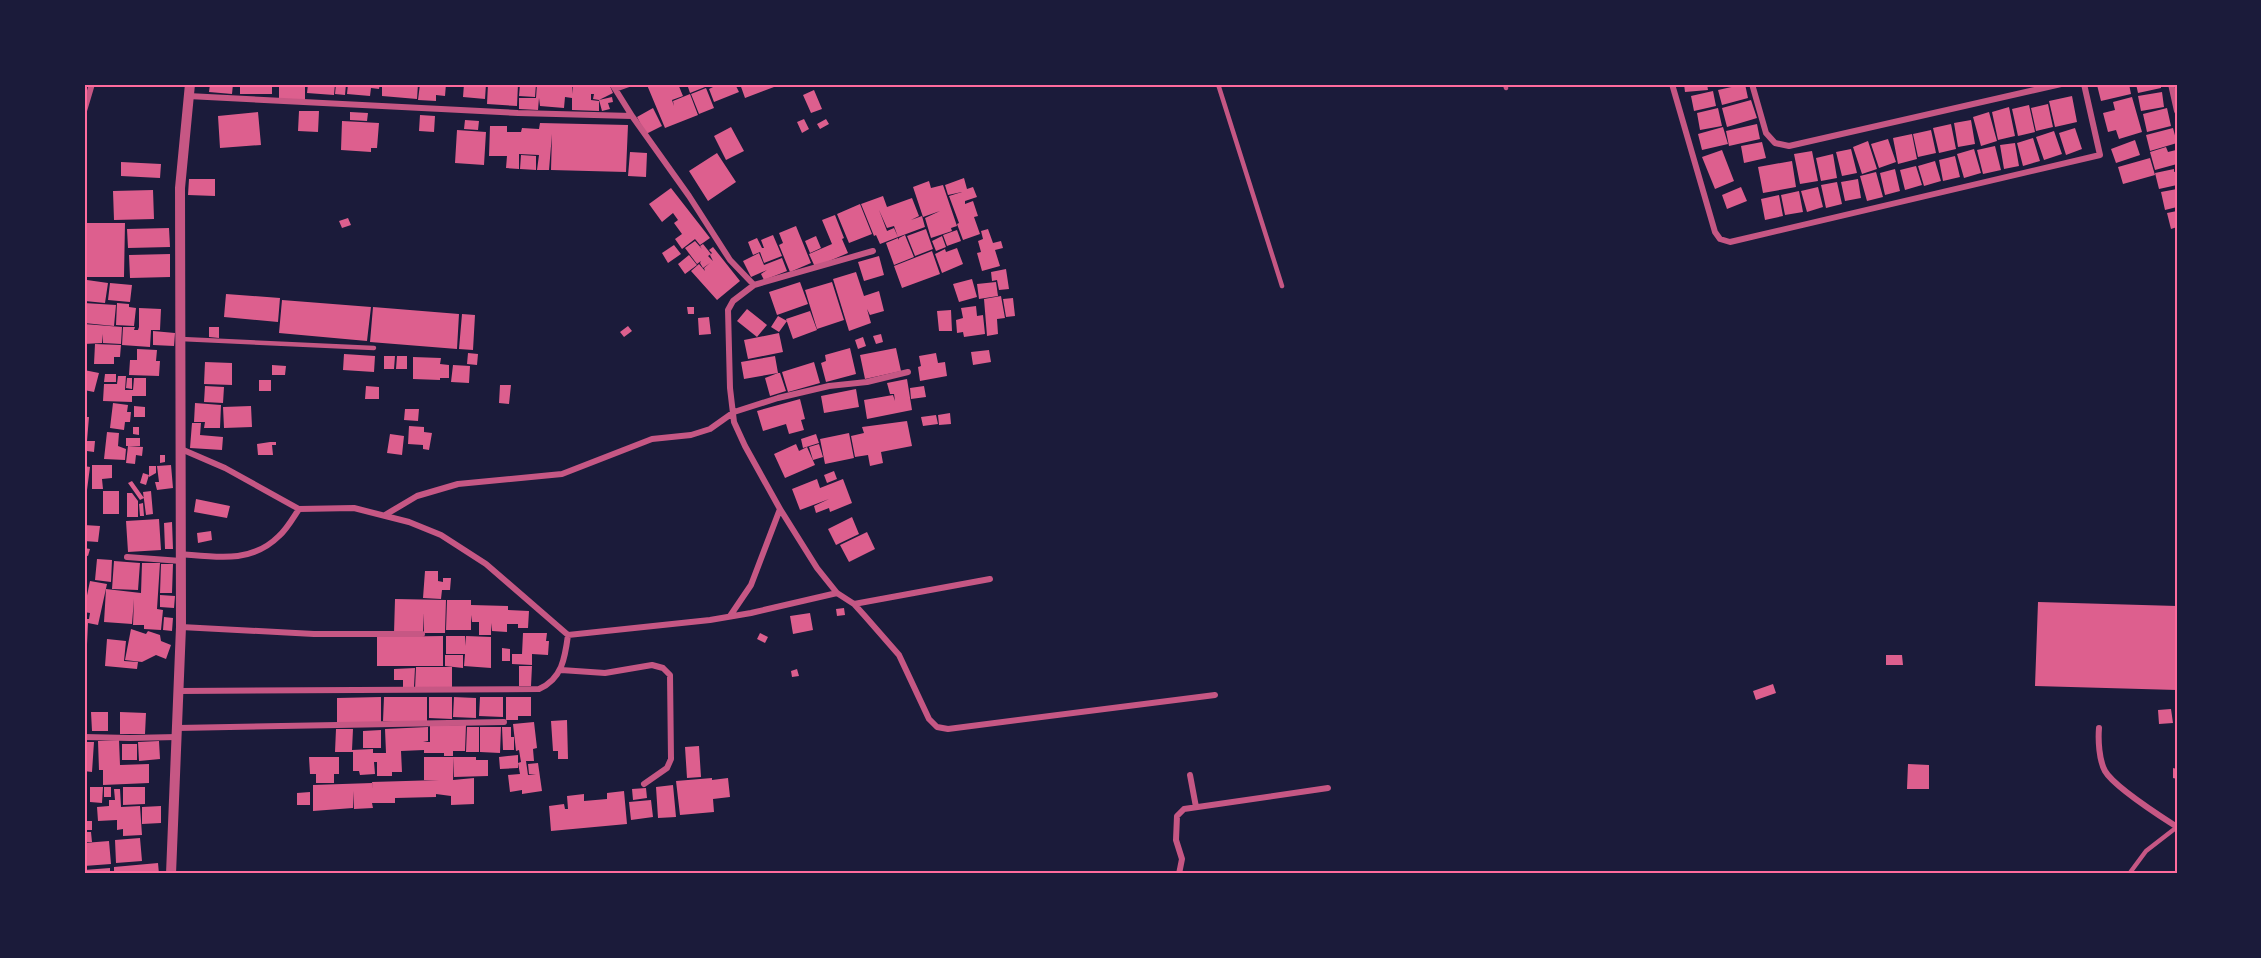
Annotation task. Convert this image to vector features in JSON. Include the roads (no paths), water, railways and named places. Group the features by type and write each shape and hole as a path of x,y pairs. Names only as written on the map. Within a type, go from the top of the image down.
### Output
{"street":[{"path":"84,111 92,84"},
{"path":"171,874 181,627 180,188 189,84"},
{"path":"628,84 614,86 730,260 754,285"},
{"path":"1672,84 1715,232 1720,239 1730,242 2100,155 2084,84"},
{"path":"1752,84 1766,133 1774,143 1789,146 2061,84"},
{"path":"2170,84 2177,111"},
{"path":"188,96 518,113 632,116"},
{"path":"873,251 754,285 733,301 728,310 730,388 735,422 745,446 780,509 816,568 837,593 854,604 899,655 929,720 937,727 948,729 1215,696"},
{"path":"385,515 417,496 458,484 562,474 652,439 691,435 710,429 734,412 814,389 877,380 908,372"},
{"path":"181,449 225,468 299,509 354,508 385,515 441,535 486,564 568,635 730,616 837,593"},
{"path":"127,557 238,558 260,551 279,536 299,509"},
{"path":"730,616 751,585 780,509"},
{"path":"854,604 990,579"},
{"path":"181,627 314,634 422,634"},
{"path":"179,691 539,689 551,684 561,670 568,635"},
{"path":"561,670 605,673 652,665 663,668 670,675 671,759 667,768 644,783"},
{"path":"84,737 130,738 177,732 504,722"},
{"path":"2099,728 2100,753 2105,771 2122,788 2177,827"},
{"path":"1190,775 1196,807"},
{"path":"1179,874 1182,859 1176,840 1177,816 1184,809 1328,788"}],"lane":[{"path":"1218,84 1282,286"},
{"path":"181,339 374,348"},
{"path":"2129,874 2146,851 2177,827"}]}
